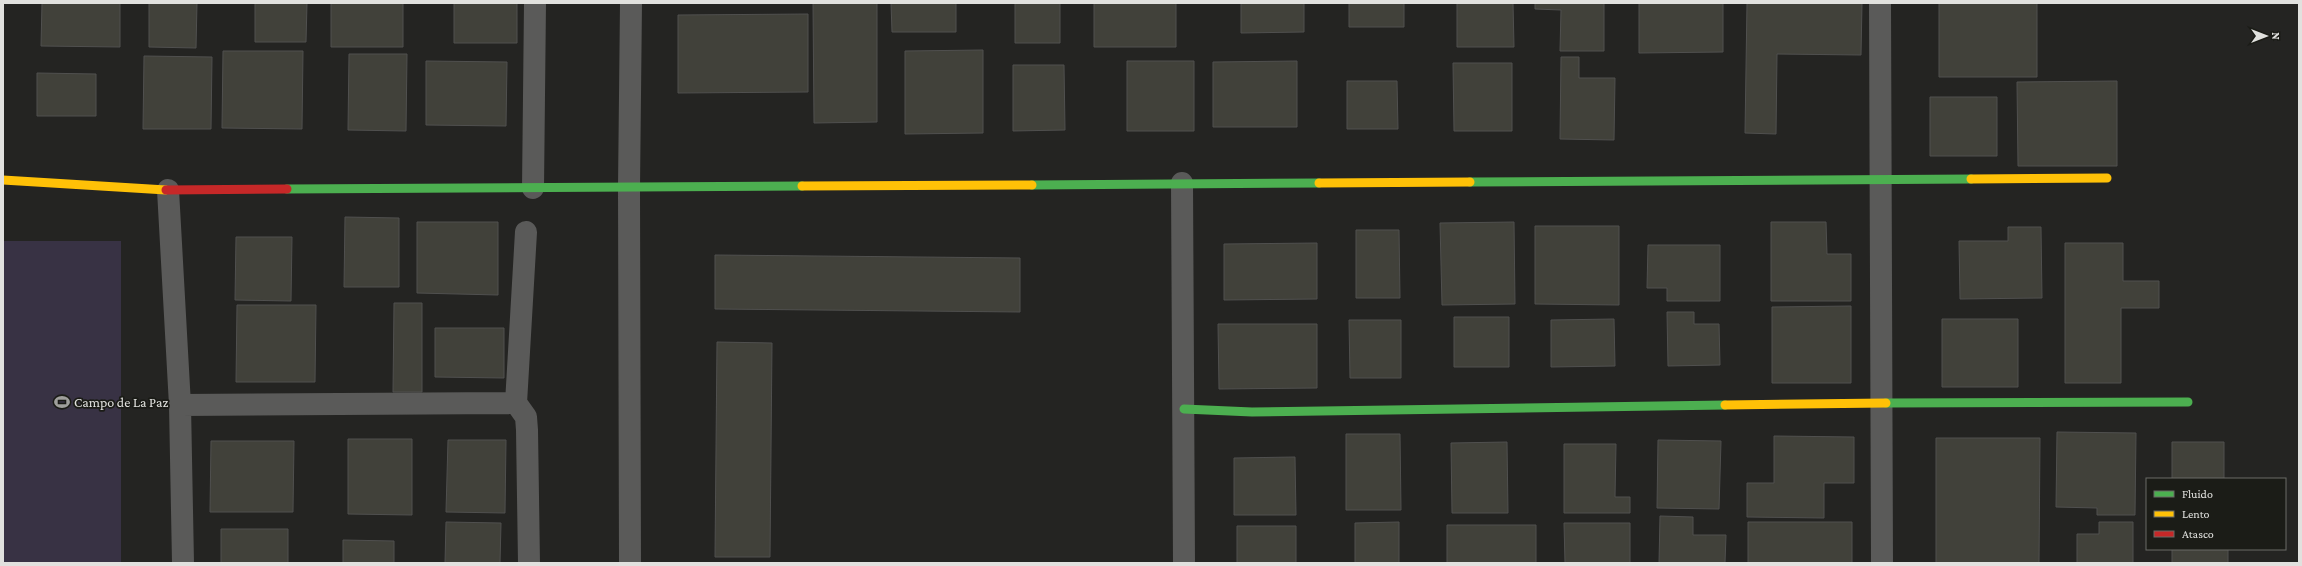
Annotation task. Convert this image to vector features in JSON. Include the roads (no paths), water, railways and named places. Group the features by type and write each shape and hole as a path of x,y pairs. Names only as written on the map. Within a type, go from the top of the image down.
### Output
{"street":[{"path":"533,188 535,3"},
{"path":"630,563 629,187 631,3"},
{"path":"1880,3 1882,563"},
{"path":"3,180 168,190 2107,178"},
{"path":"1182,183 1184,563"},
{"path":"168,190 180,405 183,563"},
{"path":"526,232 516,403 526,417 529,563"},
{"path":"1184,409 1252,412 1882,403 2188,402"},
{"path":"180,405 516,403"}],"place":[{"name":"Campo de La Paz","path":"62,402"}]}
